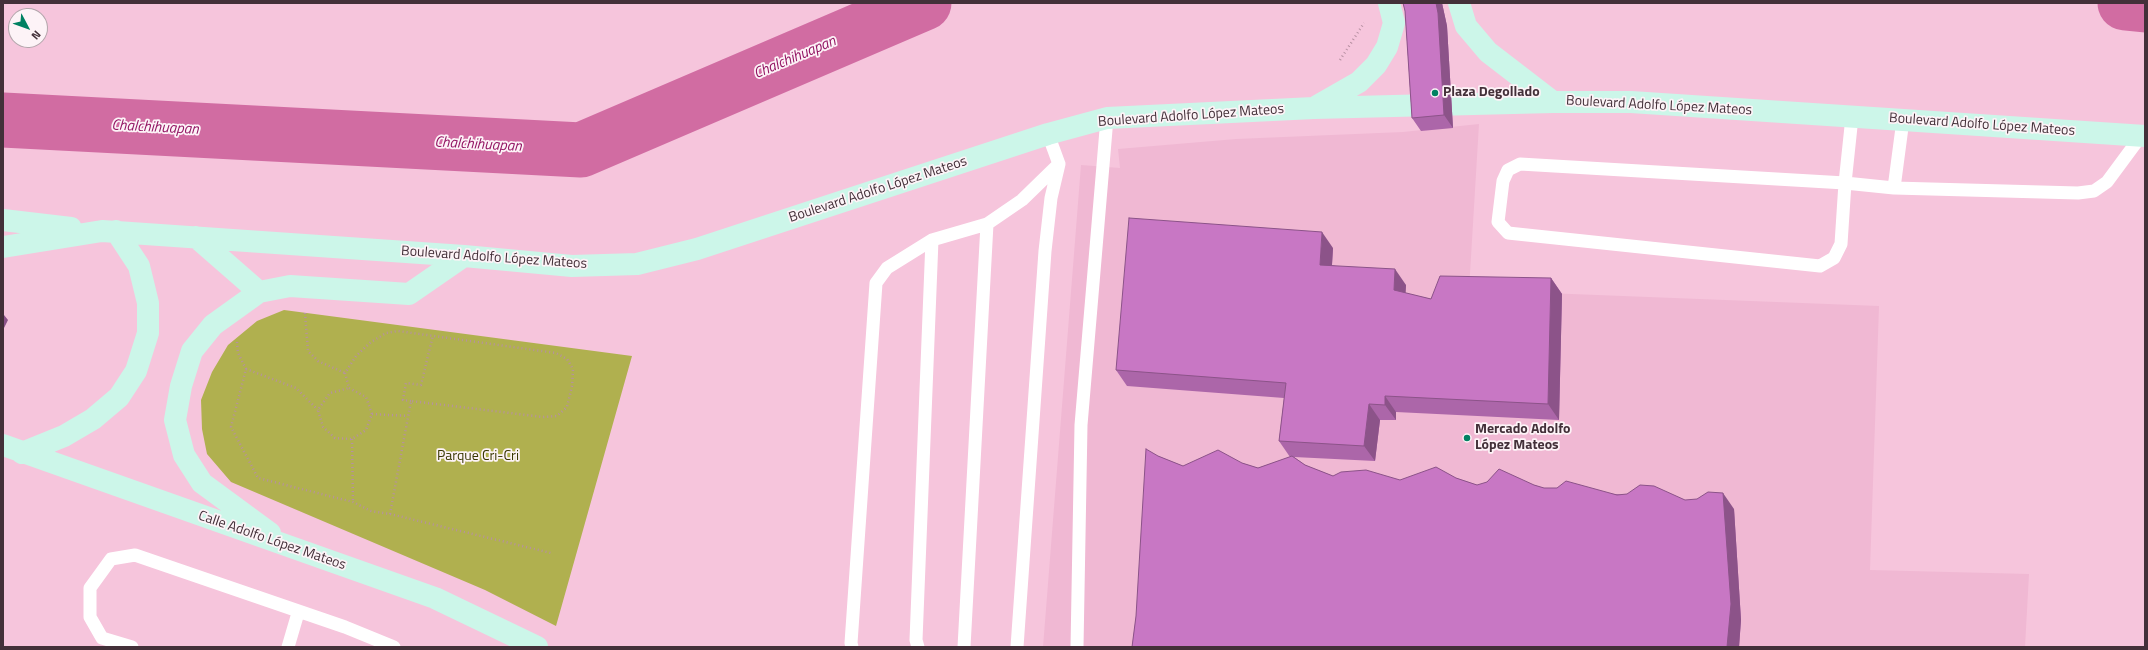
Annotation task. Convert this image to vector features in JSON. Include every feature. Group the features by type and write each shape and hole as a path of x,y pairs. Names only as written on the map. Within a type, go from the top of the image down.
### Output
{"main road":[{"path":"1314,108 1359,82 1376,65 1387,47 1394,23 1389,4"},
{"path":"1459,4 1466,26 1488,52 1553,102"},
{"name":"Boulevard Adolfo López Mateos","path":"109,231 464,256 572,266 637,264 697,249 1048,134 1107,118 1314,108 1553,102 1631,102 2143,136"},
{"path":"3,220 109,231 139,266 148,303 148,333 136,371 118,397 94,418 64,436 12,449"},
{"path":"3,247 109,231"},
{"path":"196,237 259,292"},
{"path":"291,547 202,483 184,455 175,420 181,386 192,351 213,325 259,292 290,286 409,294 464,256"},
{"name":"Calle Adolfo López Mateos","path":"12,449 435,598 536,647"}],"lane":[{"path":"1852,117 1845,183 1841,244 1834,258 1820,266 1508,233 1498,222 1503,181 1508,170 1520,164 1845,183 1894,188 2078,193 2094,191 2107,182 2143,136"},
{"path":"1077,647 1081,425 1107,118"},
{"path":"1894,188 1903,120"},
{"path":"1017,647 1045,251 1051,198 1059,164 1048,134"},
{"path":"852,647 851,643 876,283 887,268 932,240 987,224 1022,200 1059,164"},
{"path":"964,647 987,224"},
{"path":"918,647 916,640 932,240"},
{"path":"132,647 102,638 90,617 90,588 111,559 135,555 345,627 394,647"},
{"path":"288,647 298,612"}],"path":[{"path":"1339,62 1366,20"},
{"path":"305,287 308,352 318,361 345,373"},
{"path":"349,388 345,373 356,356 371,342 386,333 398,331 433,335 556,353 567,359 572,369 572,386 567,407 557,416 543,417 403,400 406,383 421,385 433,335"},
{"path":"237,338 238,353 246,369 231,427 258,478 353,502 372,511 551,553"},
{"path":"246,369 296,388 318,410 323,427 335,438 352,439 366,430 372,414 366,397 349,388 330,393 318,410"},
{"path":"390,514 410,401"},
{"path":"372,414 408,416"},
{"path":"352,439 353,502"}],"shaded area":[{"name":"Mercado Adolfo López Mateos","path":"1479,124 1469,290 1879,306 1870,570 2029,574 2025,647 1043,647 1081,165 1120,168 1118,149 1236,139 1403,132"}],"green space":[{"name":"Parque Cri-Cri","path":"284,310 632,356 556,626 485,590 231,482 207,454 202,429 201,400 212,372 228,345 257,321"}],"building":[{"name":"Plaza Degollado","path":"1403,3 1436,3 1438,13 1444,115 1412,118 1405,11"},
{"path":"1129,218 1322,232 1320,265 1395,269 1394,290 1431,299 1440,276 1551,278 1548,404 1385,396 1385,405 1369,404 1364,446 1279,441 1286,383 1116,370"},
{"path":"1146,449 1158,456 1183,466 1218,450 1242,463 1258,468 1292,456 1305,465 1333,476 1341,472 1366,470 1400,480 1436,467 1456,478 1477,485 1487,482 1499,469 1544,488 1557,488 1566,481 1617,495 1627,494 1640,485 1654,486 1685,500 1697,499 1708,492 1723,493 1731,604 1727,647 1132,647 1136,616"}],"waterway":[{"name":"Chalchihuapan","path":"3,120 581,150 924,3"},
{"name":"Chalchihuapan","path":"2125,3 2145,5"}],"place":[{"name":"Plaza Degollado","path":"1435,93"},
{"name":"Mercado Adolfo López Mateos","path":"1467,438"}]}
